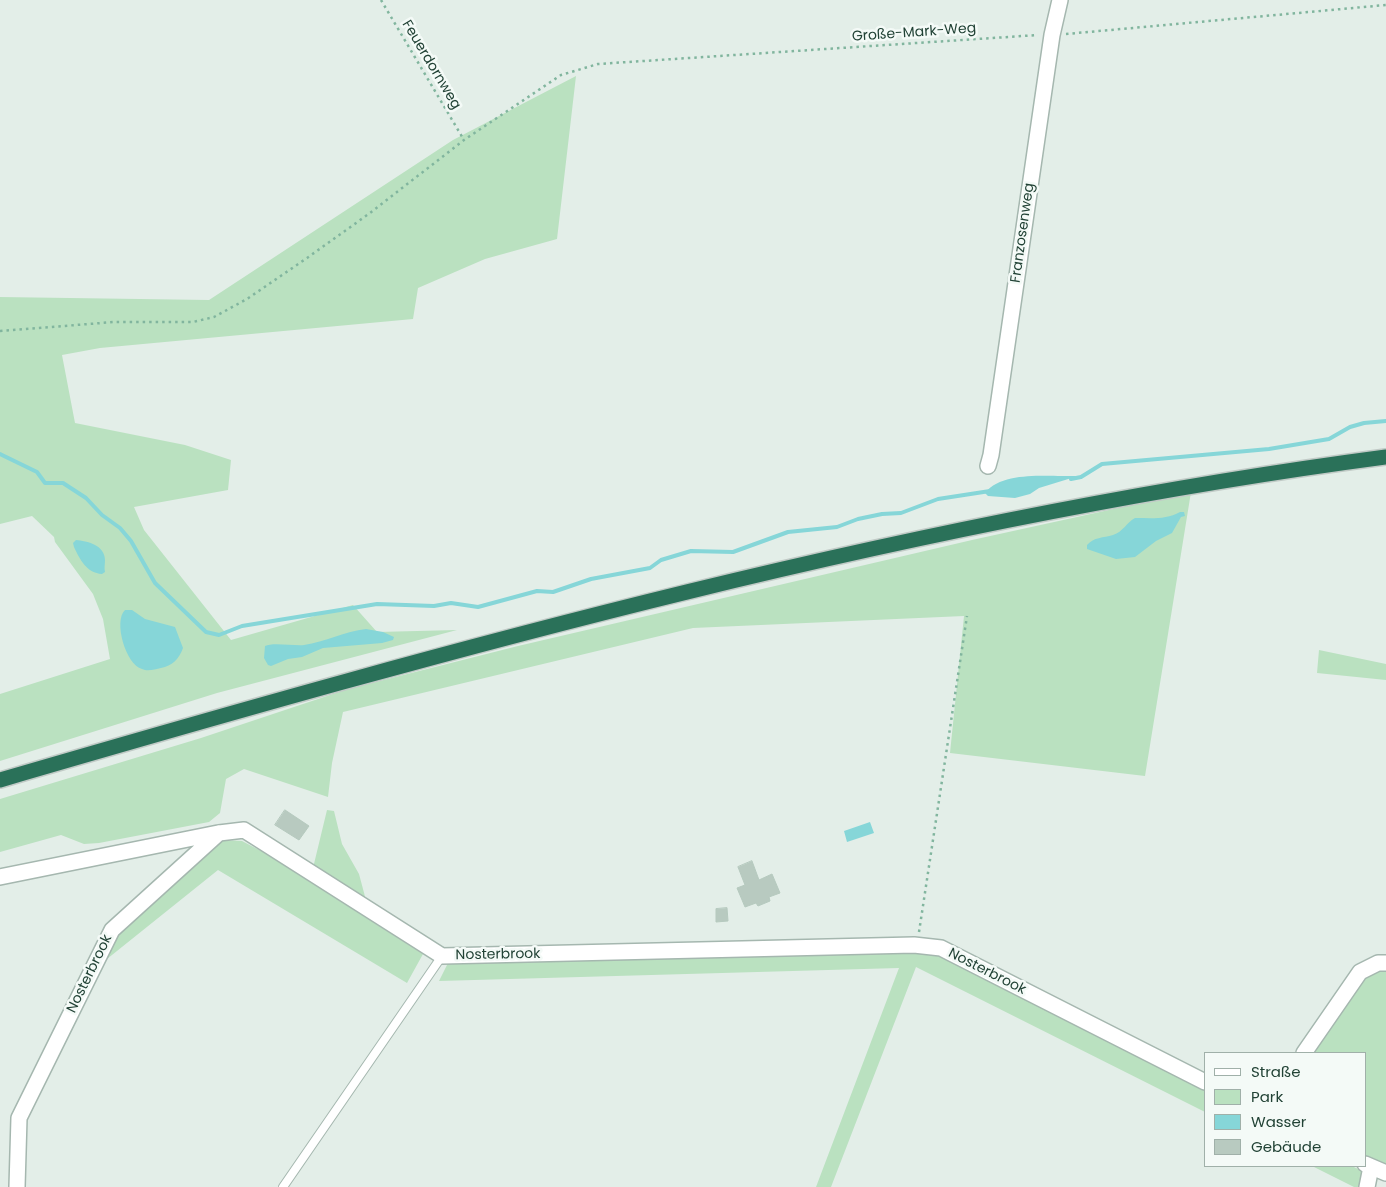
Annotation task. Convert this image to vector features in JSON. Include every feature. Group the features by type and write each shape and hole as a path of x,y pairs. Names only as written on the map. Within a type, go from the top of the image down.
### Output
{"highway":[{"path":"0,780 342,682 533,630 767,573 980,526 1160,491 1282,471 1386,457"}],"street":[{"name":"Franzosenweg","path":"988,466 1052,34 1060,0"},
{"name":"Nosterbrook","path":"17,1187 20,1118 112,930 219,833 244,830 442,956 918,945 941,948 1204,1081"},
{"path":"0,877 219,833"},
{"path":"1305,1052 1360,972 1378,963 1386,963"},
{"path":"1367,1187 1368,1166 1386,1174"}],"lane":[{"path":"283,1187 442,956"}],"path":[{"name":"Feuerdornweg","path":"381,0 464,140"},
{"name":"Große-Mark-Weg","path":"0,331 114,322 193,322 214,317 247,299 370,213 464,140 561,75 598,64 1052,34 1078,34 1386,5"},
{"path":"918,945 967,616"}],"green space":[{"path":"576,76 557,239 485,259 418,288 413,319 100,348 62,355 75,423 185,445 231,460 228,490 134,507 144,530 231,640 353,605 377,632 457,630 217,693 0,761 0,694 110,659 103,619 93,594 55,542 54,537 32,516 0,524 0,297 209,300 453,140"},
{"path":"1191,492 1145,776 950,753 964,616 693,628 343,712 332,763 328,797 244,769 226,779 220,813 209,822 99,843 84,844 61,835 0,852 0,799 201,738 348,689 518,646 972,540"},
{"path":"1319,650 1386,664 1386,680 1317,673"},
{"path":"327,810 334,811 342,844 359,874 367,904 313,868"},
{"path":"224,840 242,841 263,852 423,954 407,983 218,870 107,959 114,938 211,843"},
{"path":"912,951 936,953 1204,1089 1204,1111 916,967 831,1187 816,1187 899,968 439,981 448,963"},
{"path":"1386,968 1386,1166 1366,1156 1366,1052 1312,1052 1364,975"},
{"path":"1314,1167 1354,1167 1364,1172 1361,1187 1354,1187"}],"water":[{"path":"1032,476 1078,476 1039,488 1030,494 1015,498 988,496 985,493 992,487 1010,479"},
{"path":"1184,512 1185,516 1181,517 1172,533 1156,541 1135,557 1116,559 1087,549 1087,545 1093,540 1116,534 1135,518 1164,517"},
{"path":"76,540 85,541 99,547 104,555 105,572 102,574 97,573 85,565 74,547 73,543"},
{"path":"125,610 132,610 145,619 175,627 183,648 175,661 169,666 152,670 144,670 136,666 126,651 121,632 120,623"},
{"path":"366,629 383,632 394,637 393,640 382,643 323,648 302,657 288,659 271,666 268,665 264,658 265,646 268,645 304,645"},
{"path":"870,822 874,833 847,842 844,831"}],"building":[{"path":"285,810 309,826 299,840 275,825"},
{"path":"752,861 759,880 772,874 780,893 769,897 770,901 758,906 756,903 745,907 737,888 745,885 738,867"},
{"path":"727,908 728,921 716,922 716,909"}],"waterway":[{"path":"1071,479 1081,477 1102,464 1269,449 1329,439 1350,427 1364,423 1386,421"},
{"path":"0,454 37,472 45,483 63,483 86,498 102,515 120,528 131,541 155,583 206,632 219,635 242,626 377,604 434,606 451,603 478,607 537,591 553,592 591,579 650,568 661,560 691,551 733,552 788,532 837,527 858,519 882,514 901,513 938,499 990,491"}]}
